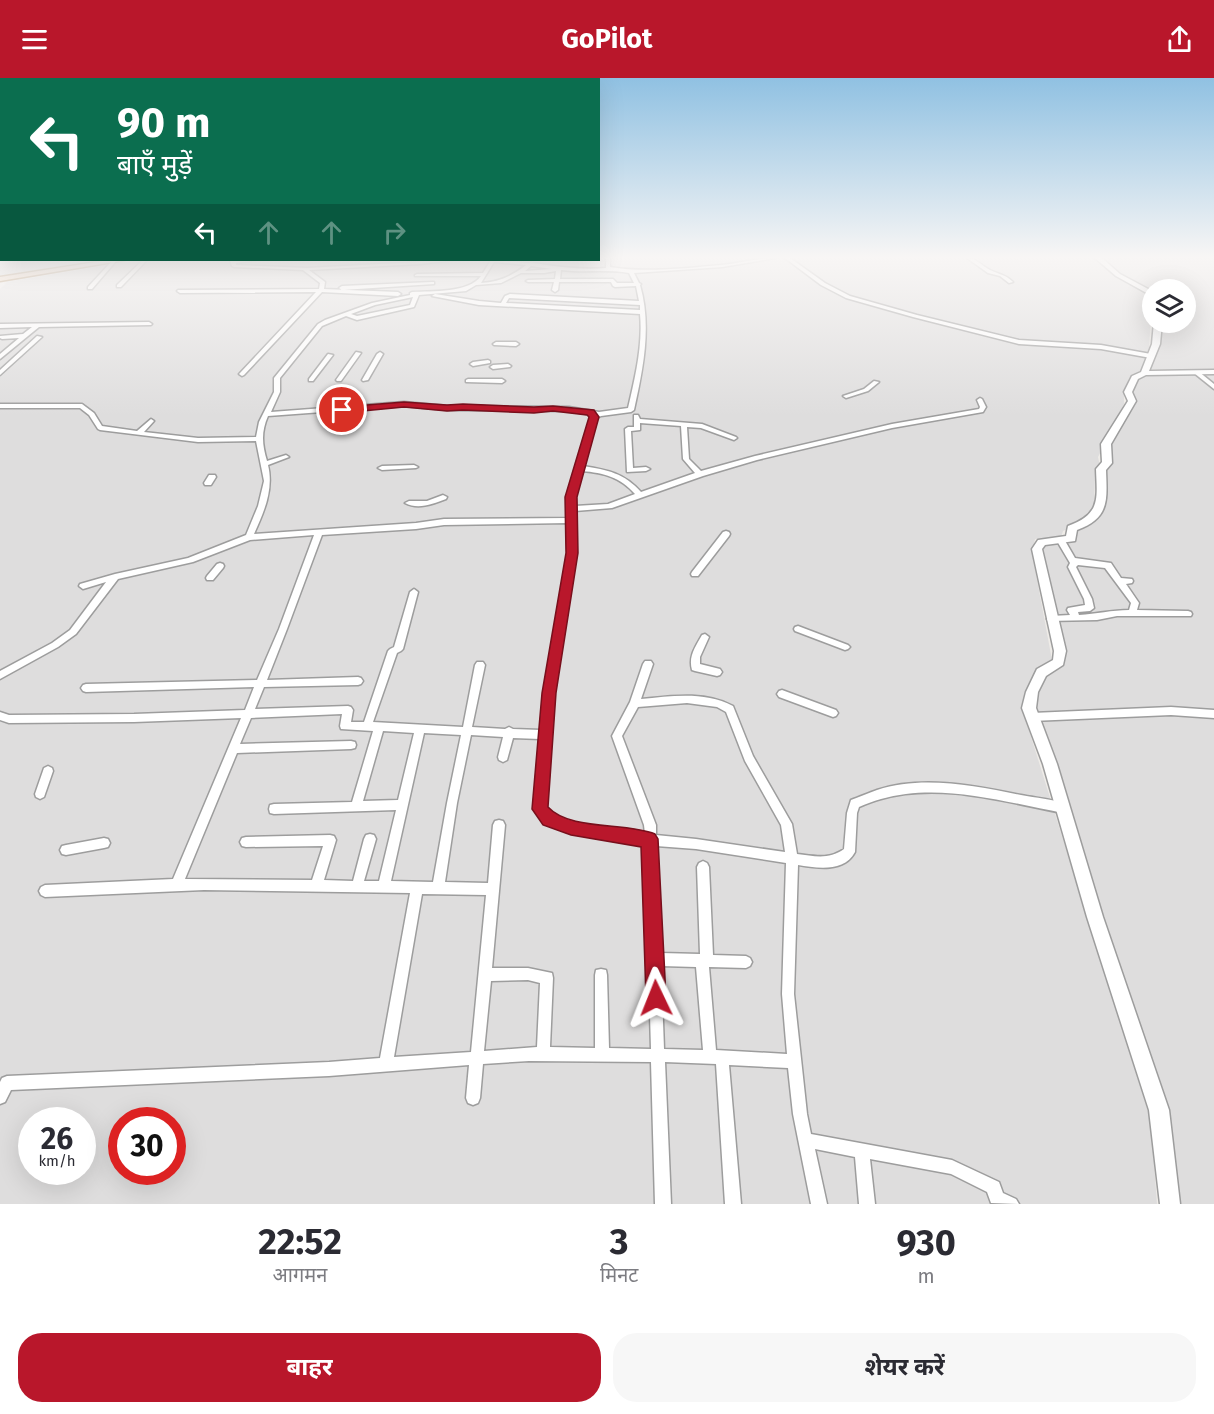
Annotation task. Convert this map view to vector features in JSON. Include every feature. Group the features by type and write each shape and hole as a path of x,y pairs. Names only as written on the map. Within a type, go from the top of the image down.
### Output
{"street":[{"path":"242,374 302,311"},
{"path":"249,537 258,517 268,477 258,439 266,414 278,393 277,378 320,325 356,311"},
{"path":"346,314 357,318 387,311"},
{"path":"631,410 642,353 642,311"},
{"path":"896,311 1018,342 1101,347 1151,357"},
{"path":"368,322 374,313"},
{"path":"0,326 149,324"},
{"path":"0,357 38,325"},
{"path":"1144,373 1156,344 1157,333"},
{"path":"0,373 39,337 2,337"},
{"path":"496,344 516,344"},
{"path":"339,380 357,353"},
{"path":"365,380 380,354"},
{"path":"311,380 330,355"},
{"path":"473,364 508,366"},
{"path":"1196,372 1214,387"},
{"path":"1170,1204 1159,1110 1130,1027 1063,808 1029,708 1032,692 1041,673 1059,662 1060,651 1037,549 1042,542 1071,539 1072,528 1088,524 1096,517 1102,502 1101,469 1107,463 1106,444 1132,401 1128,392 1136,378 1144,373 1214,372"},
{"path":"468,381 502,381"},
{"path":"846,396 866,390 876,382"},
{"path":"572,509 609,506 700,474 772,454 904,423 981,411 983,407 980,400"},
{"path":"266,414 398,405 534,410 553,408 594,414 631,410 636,414 638,429 628,429 630,470"},
{"path":"393,416 398,405"},
{"path":"0,406 82,406 92,414 100,428 227,442 258,439"},
{"path":"594,414 571,497 572,553 549,693 540,809 548,819 581,829 821,863 838,860 849,852 852,813 855,804 870,796 903,788 939,788 1063,808"},
{"path":"637,420 702,426 734,438"},
{"path":"139,433 151,421"},
{"path":"684,425 686,459 700,474"},
{"path":"772,454 781,461"},
{"path":"265,464 285,457"},
{"path":"382,468 414,467"},
{"path":"579,468 601,471 646,469"},
{"path":"601,471 628,481 640,496"},
{"path":"409,503 428,503 443,497"},
{"path":"83,586 190,560 249,537 416,526 444,522 572,520"},
{"path":"177,885 261,683 319,532"},
{"path":"695,574 726,534"},
{"path":"1061,540 1071,560 1108,565 1135,603 1132,614"},
{"path":"1076,562 1072,567 1090,608 1071,610 1077,618"},
{"path":"210,578 220,566"},
{"path":"0,675 55,645 73,632 115,577"},
{"path":"1119,580 1130,581"},
{"path":"356,807 373,727 393,651 398,649 414,592"},
{"path":"1051,619 1132,614 1188,614"},
{"path":"798,629 845,647"},
{"path":"705,637 695,657 695,667 717,672"},
{"path":"648,664 635,703 617,736 650,825 663,1204"},
{"path":"438,888 480,665"},
{"path":"86,688 358,681"},
{"path":"782,694 833,713"},
{"path":"635,703 687,699 719,703 730,709 749,758 786,824 792,859 788,994 800,1114 819,1204"},
{"path":"0,716 9,719 348,710 345,726 509,731 546,735"},
{"path":"1032,717 1171,711 1214,714"},
{"path":"384,887 420,728"},
{"path":"503,757 509,731"},
{"path":"234,749 351,745"},
{"path":"40,794 48,771"},
{"path":"274,809 403,805"},
{"path":"473,1098 499,825"},
{"path":"357,887 370,839"},
{"path":"246,842 330,840 316,886"},
{"path":"66,850 104,843"},
{"path":"703,867 704,961 733,1204"},
{"path":"45,891 177,885 494,889"},
{"path":"386,1065 417,888"},
{"path":"654,959 746,962"},
{"path":"484,975 528,974 547,978 543,1054"},
{"path":"602,975 602,1055"},
{"path":"0,1097 7,1083 386,1065 543,1054 658,1055 795,1061"},
{"path":"805,1140 952,1167 994,1187 996,1198 1011,1204"},
{"path":"862,1150 867,1204"}],"shaded area":[{"path":"0,311 1142,311 1142,333 1150,333 1149,348 1140,372 1129,378 1124,404 1105,443 1115,439 1127,406 1127,394 1132,379 1161,373 1214,375 1214,1204 1169,1204 1169,1115 1096,893 1025,705 1056,659 1037,544 1065,538 1069,531 1079,525 1097,507 1104,446 1098,457 1100,466 1095,479 1094,506 1076,525 1063,531 1061,537 1035,539 1032,553 1052,660 1038,672 1027,688 1022,708 1151,1121 1157,1204 0,1204"},
{"path":"1196,311 1214,311 1214,370 1151,369 1160,333 1196,333"}],"route":[{"path":"342,410 404,404 447,408 534,410 553,408 590,412 594,417 571,497 572,553 549,693 540,809 548,819 571,827 623,837 649,839 656,998"}]}
